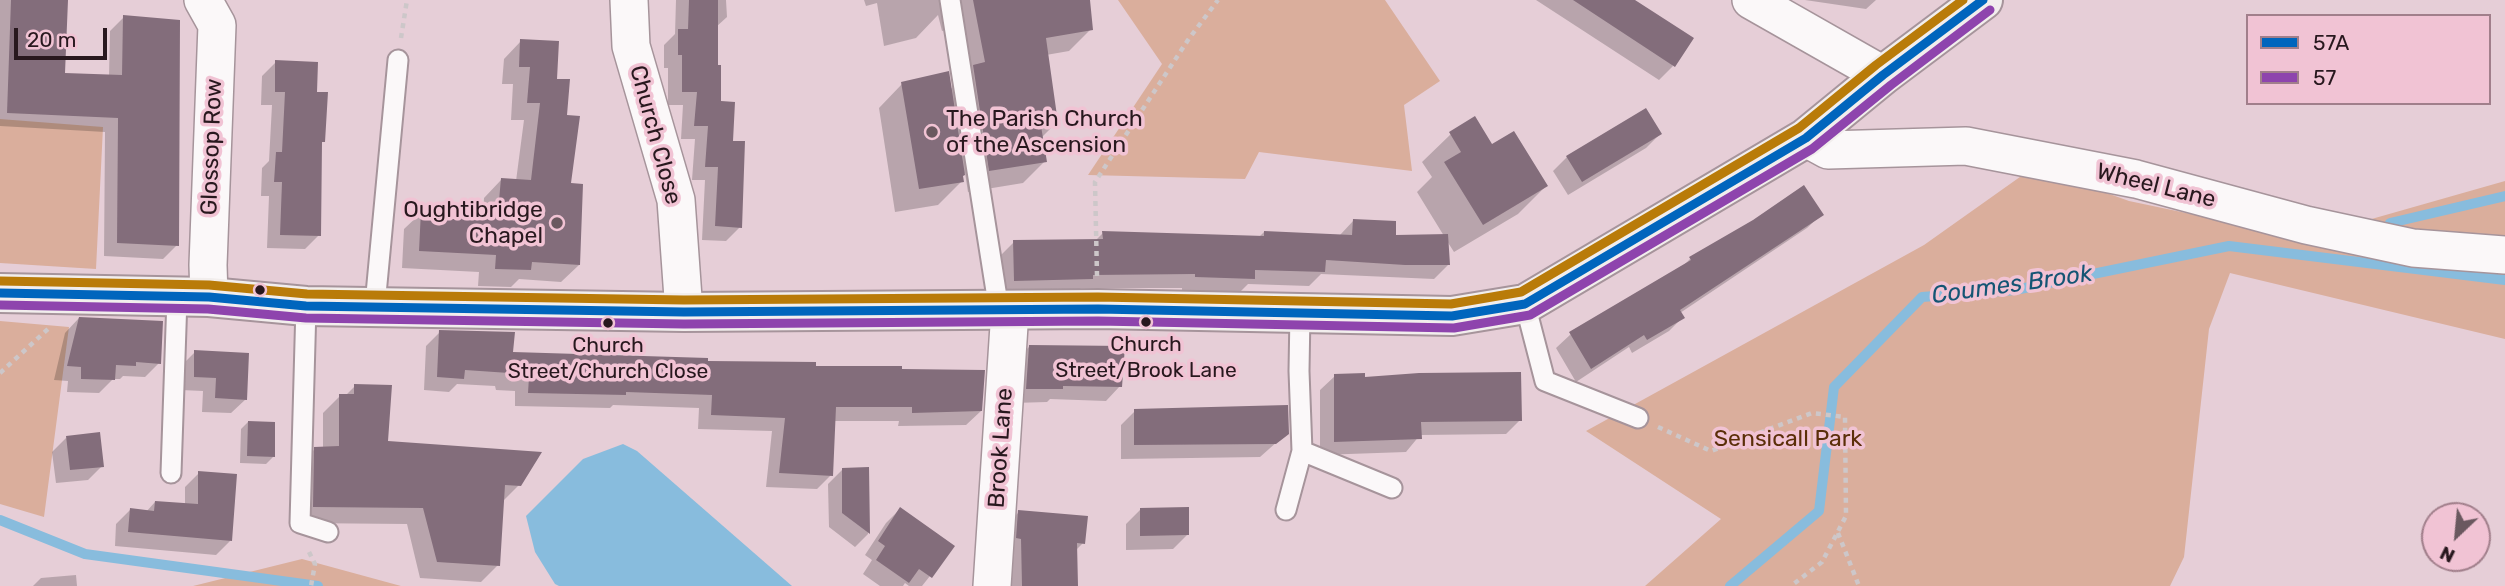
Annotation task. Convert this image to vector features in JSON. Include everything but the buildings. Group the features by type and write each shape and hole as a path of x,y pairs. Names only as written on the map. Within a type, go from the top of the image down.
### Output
{"street":[{"name":"Glossop Row","path":"193,297 208,265 217,25 203,0"},
{"name":"Church Close","path":"629,0 631,46 676,200 684,312"},
{"path":"1751,0 1883,75"},
{"path":"0,293 193,297 306,306 684,312 1098,309 1452,316 1525,304 1806,138 1883,75 1983,0"},
{"name":"Wheel Lane","path":"1806,138 1828,150 1966,146 2136,179 2306,225 2413,248 2505,255"},
{"name":"Brook Lane","path":"992,586 1005,310"}],"lane":[{"path":"950,0 1005,310"},
{"path":"375,305 398,60"},
{"path":"171,473 193,297"},
{"path":"1525,304 1545,381 1638,418"},
{"path":"306,306 299,523 328,532"},
{"path":"1286,510 1302,450 1300,313"},
{"path":"1302,450 1392,488"}],"path":[{"path":"398,60 408,0"},
{"path":"1098,309 1095,182 1188,40 1218,0"},
{"path":"0,373 49,328"},
{"path":"1638,418 1711,451 1812,413 1845,417 1846,516 1822,562 1791,586"},
{"path":"1837,532 1859,586"},
{"path":"311,586 315,564"}],"green space":[{"path":"1118,0 1385,0 1440,81 1404,105 1412,171 1259,152 1245,179 1088,175 1162,64"},
{"path":"0,119 103,127 96,269 0,263"},
{"name":"Sensicall Park","path":"2034,167 2129,201 2410,260 2505,267 2505,339 2230,273 2209,329 2184,557 2170,586 1645,586 1721,519 1586,431 1924,245"},
{"path":"2505,181 2505,245 2354,224"},
{"path":"0,321 69,327 44,517 0,504"},
{"path":"302,559 401,586 193,586"}],"water":[{"path":"623,444 637,451 792,586 555,584 535,552 526,516 583,459"}],"waterway":[{"path":"2390,223 2505,196"},
{"name":"Coumes Brook","path":"1730,586 1819,511 1834,387 1922,297 2015,290 2229,246 2505,280"},
{"name":"Coumes Brook","path":"0,520 85,554 318,586"}],"transit line":[{"path":"0,281 209,285 307,294 684,300 1098,297 1451,304 1521,292 1799,128 1876,65 1963,0"},
{"name":"57A","path":"0,293 209,297 306,306 684,312 1098,309 1452,316 1525,304 1806,138 1883,75 1983,0"},
{"name":"57","path":"0,305 208,309 306,318 684,324 1098,321 1454,328 1530,315 1812,149 1990,10"}],"place":[{"name":"The Parish Church of the Ascension","path":"932,132"},
{"name":"Oughtibridge Chapel","path":"557,223"},
{"name":"Church Street/Brook Lane","path":"1146,322"},
{"name":"Church Street/Church Close","path":"608,323"}]}
